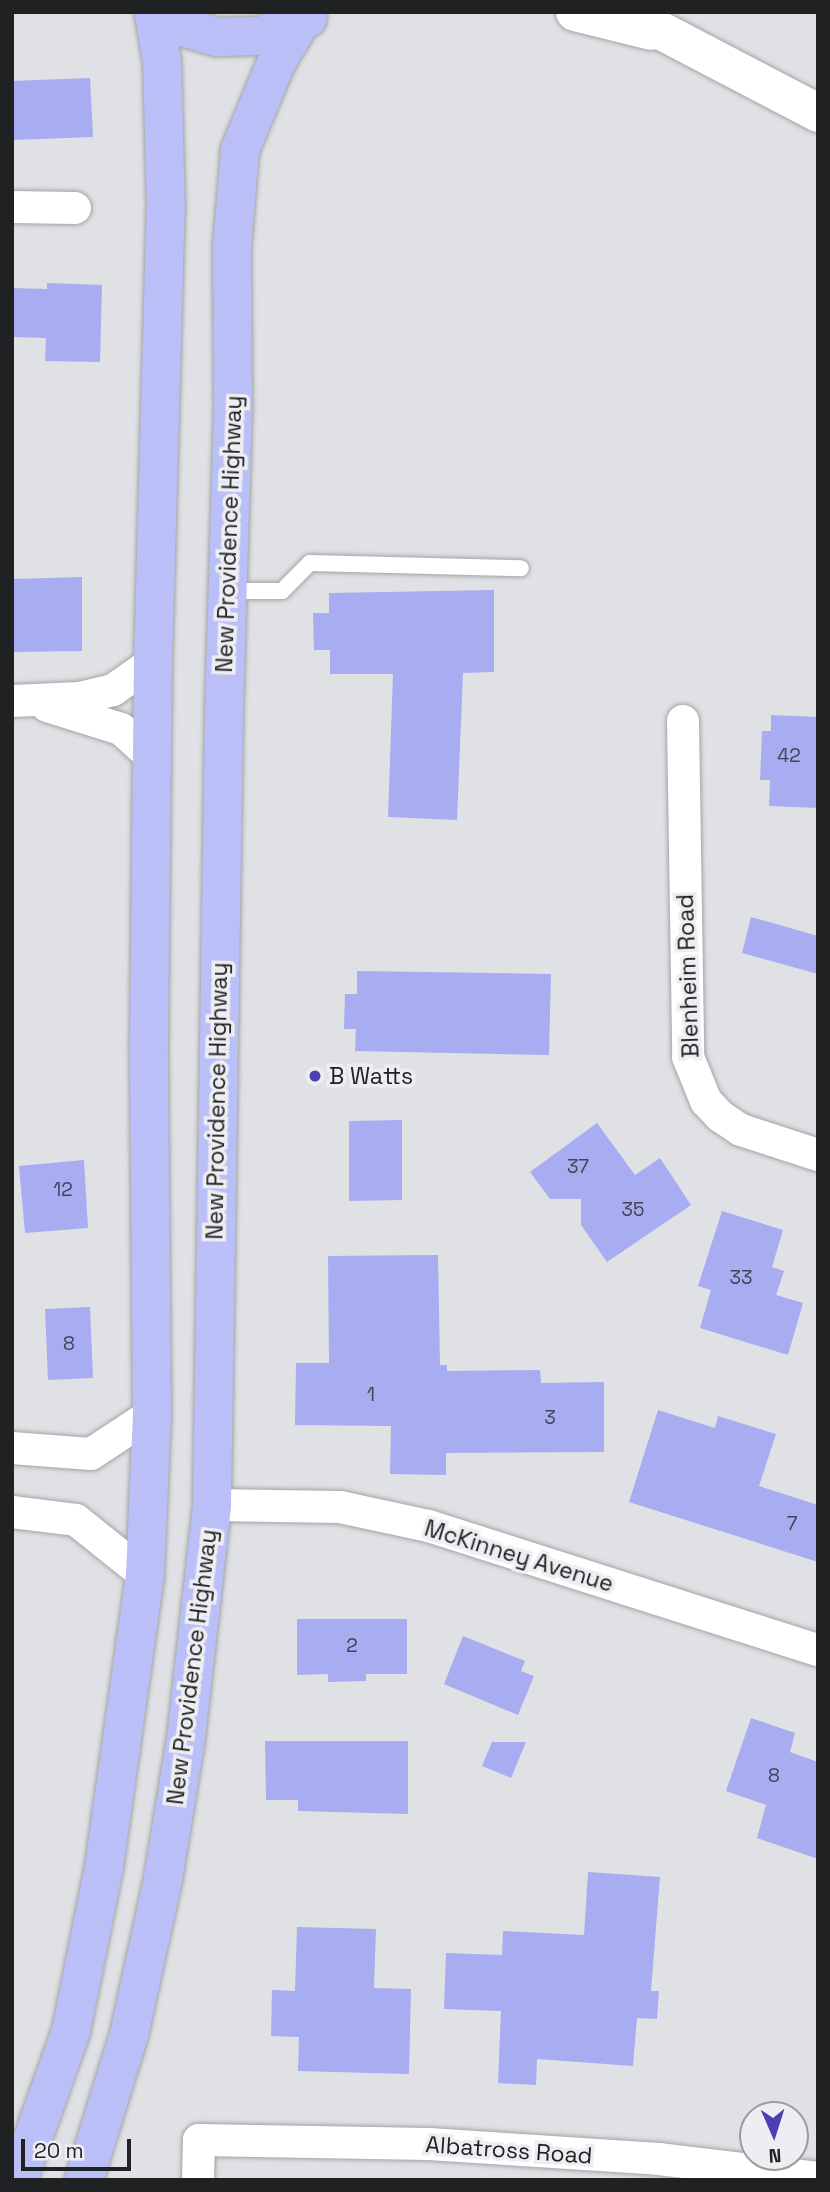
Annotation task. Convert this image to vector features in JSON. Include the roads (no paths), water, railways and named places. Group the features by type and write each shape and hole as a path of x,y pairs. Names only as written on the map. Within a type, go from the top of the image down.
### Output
{"highway":[{"path":"154,13 181,27 218,37 260,36 308,18"},
{"path":"18,2180 71,2031 104,1867 145,1575 152,1414 151,756 166,210 162,62 154,13"},
{"name":"New Providence Highway","path":"85,2180 129,2035 161,1890 186,1738 212,1505 227,591 233,402 232,247 240,150 276,63 308,18"}],"main road":[{"path":"575,12 663,22"},
{"path":"625,12 663,22 818,113"}],"street":[{"path":"12,207 75,208"},
{"path":"19,701 79,698 113,690 153,662"},
{"path":"19,701 121,729 151,756"},
{"name":"Blenheim Road","path":"683,721 688,1057 706,1101 720,1116 741,1130 818,1155"},
{"path":"12,1448 91,1454 152,1414"},
{"name":"McKinney Avenue","path":"212,1505 340,1507 429,1526 818,1650"},
{"path":"12,1512 76,1520 145,1575"},
{"name":"Albatross Road","path":"198,2180 199,2140 429,2144 659,2169 818,2178"}],"lane":[{"path":"227,591 282,591 310,563 521,568"}],"place":[{"name":"B Watts","path":"315,1076"}]}
